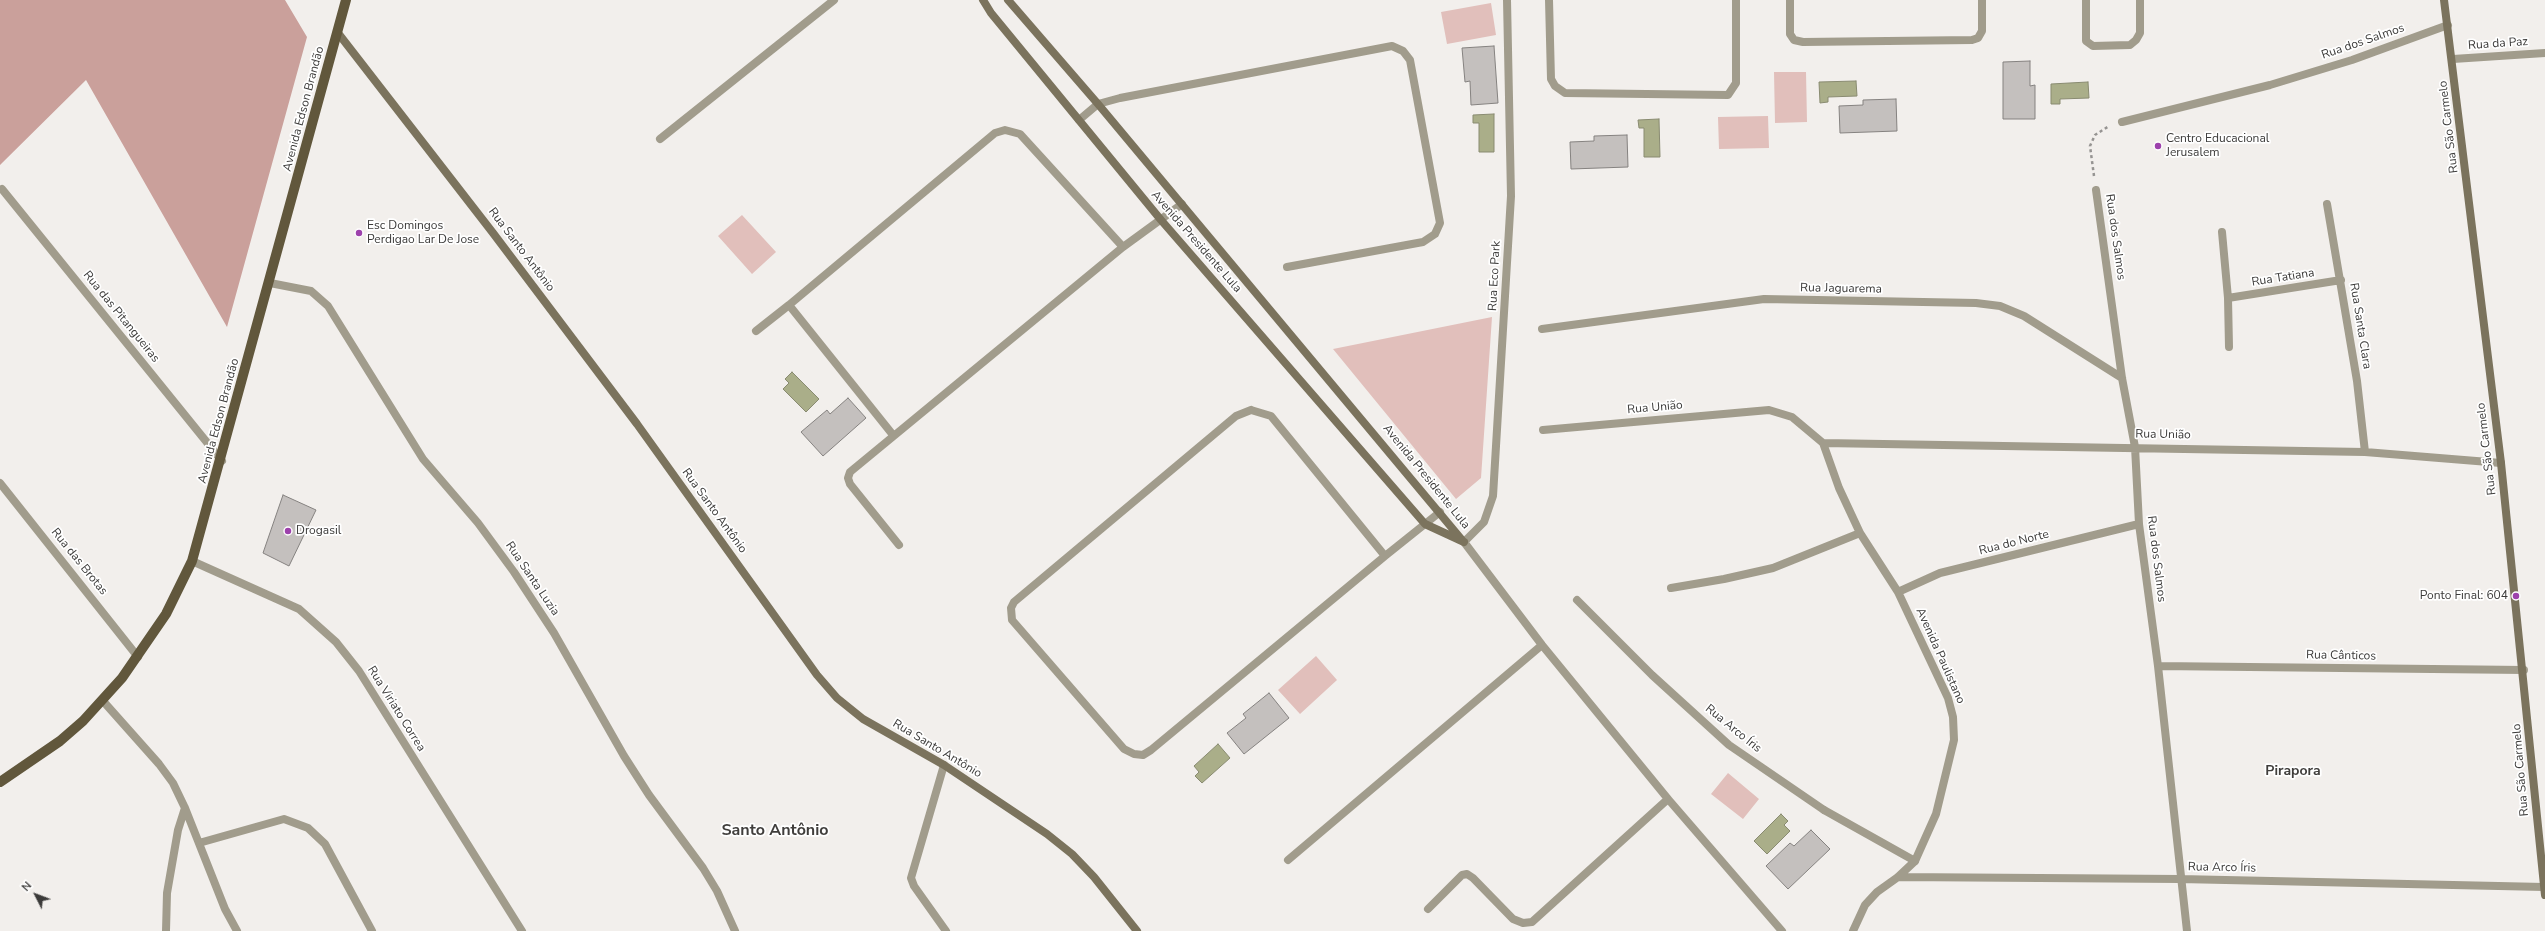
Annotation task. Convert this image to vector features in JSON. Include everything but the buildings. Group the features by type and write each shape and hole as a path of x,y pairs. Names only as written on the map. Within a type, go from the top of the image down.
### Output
{"main road":[{"name":"Avenida Edson Brandão","path":"0,782 60,741 103,701 138,657 166,614 192,561 222,461 346,0"}],"street":[{"path":"660,139 834,0"},
{"name":"Avenida Presidente Lula","path":"983,0 991,13 1161,220 1425,524 1464,542"},
{"name":"Avenida Presidente Lula","path":"1008,0 1098,104 1464,542"},
{"name":"Rua Eco Park","path":"1464,542 1484,522 1494,496 1511,196 1507,0"},
{"path":"1549,0 1551,78 1555,86 1565,93 1728,95 1736,83 1736,0"},
{"path":"1790,0 1790,34 1794,40 1803,42 1972,40 1978,38 1982,31 1982,0"},
{"path":"2086,0 2086,41 2093,46 2130,45 2136,40 2140,33 2140,0"},
{"name":"Rua São Carmelo","path":"2444,0 2453,59 2502,463 2545,891"},
{"name":"Rua dos Salmos","path":"2122,122 2270,85 2352,60 2448,25"},
{"name":"Rua Santo Antônio","path":"338,33 493,233 637,424 832,692 863,719 944,765 1047,834 1072,854 1094,877 1137,931"},
{"path":"1079,120 1098,104 1392,46 1403,51 1410,60 1440,223 1435,234 1423,242 1287,267"},
{"name":"Rua da Paz","path":"2453,59 2545,53"},
{"path":"756,330 790,305 995,133 1005,130 1020,134 1123,247"},
{"name":"Rua das Pitangueiras","path":"2,190 222,461"},
{"name":"Rua dos Salmos","path":"2096,190 2122,378 2135,446 2139,524 2158,666 2180,879 2187,931"},
{"path":"899,545 850,484 848,478 850,472 893,435 1123,247 1182,204"},
{"name":"Rua Santa Clara","path":"2327,204 2341,280 2365,452"},
{"path":"2222,232 2228,298 2229,347"},
{"name":"Rua Tatiana","path":"2228,298 2341,280"},
{"name":"Rua Santa Luzia","path":"270,284 311,291 328,306 423,459 478,523 522,584 600,711 624,756 649,795 703,868 717,891 735,931"},
{"name":"Rua Jaguarema","path":"1542,329 1764,299 1976,303 2000,306 2024,316 2122,378"},
{"path":"790,305 893,435"},
{"path":"1385,556 1271,416 1251,410 1236,416 1014,602 1010,613 1012,620 1124,748 1134,754 1143,755 1440,512"},
{"name":"Rua União","path":"1543,430 1769,410 1792,417 1823,443 2135,446 2365,452 2502,463"},
{"name":"Avenida Paulistano","path":"1823,443 1839,488 1860,533 1898,592 1948,698 1953,717 1954,740 1936,814 1915,861 1898,877 1877,892 1865,905 1853,931"},
{"name":"Rua das Brotas","path":"0,483 138,657"},
{"name":"Rua do Norte","path":"1898,592 1940,573 2139,524"},
{"path":"1671,588 1724,579 1773,568 1860,533"},
{"path":"1464,542 1542,645 1668,799 1782,931"},
{"name":"Rua Viriato Correa","path":"192,561 300,609 336,642 359,671 522,931"},
{"name":"Rua Arco Íris","path":"1577,600 1652,675 1730,745 1824,810 1915,861"},
{"path":"1288,860 1542,645"},
{"name":"Rua Cânticos","path":"2158,666 2524,670"},
{"path":"103,701 159,764 173,783 185,808 225,909 237,931"},
{"path":"944,765 911,878 914,886 946,931"},
{"path":"1428,909 1462,875 1467,874 1473,878 1513,919 1523,923 1532,922 1668,799"},
{"path":"166,931 167,893 178,830 185,808"},
{"path":"199,843 284,819 308,828 324,844 372,931"},
{"name":"Rua Arco Íris","path":"1898,877 2180,879 2545,891"}],"path":[{"path":"2096,190 2090,146 2092,139 2106,127 2122,122"}],"shaded area":[{"path":"0,0 285,0 307,37 227,327 86,80 0,165"},
{"path":"1491,3 1496,35 1447,44 1441,12"},
{"path":"1774,72 1806,72 1807,122 1775,123"},
{"path":"1856,81 1857,96 1828,97 1828,102 1820,103 1819,82"},
{"path":"2088,82 2089,98 2060,99 2060,104 2051,104 2051,84"},
{"path":"1494,114 1494,152 1479,152 1479,123 1473,123 1473,115"},
{"path":"1768,116 1769,148 1719,149 1718,117"},
{"path":"1659,119 1660,157 1644,157 1644,128 1639,128 1638,120"},
{"path":"742,215 776,252 752,274 718,236"},
{"path":"1492,317 1481,478 1456,499 1333,349"},
{"path":"792,372 819,399 806,412 783,389 789,383 785,379"},
{"path":"1316,656 1337,680 1300,714 1278,690"},
{"path":"1218,744 1230,758 1202,783 1195,776 1199,772 1194,766"},
{"path":"1728,773 1759,799 1743,819 1711,794"},
{"path":"1781,814 1788,821 1784,825 1790,831 1767,854 1754,841"}],"place":[{"name":"Centro Educacional Jerusalem","path":"2158,146"},
{"name":"Esc Domingos Perdigao Lar De Jose","path":"359,233"},
{"name":"Drogasil","path":"288,531"},
{"name":"Ponto Final: 604","path":"2516,596"}],"district":[{"name":"Pirapora","path":"2293,772"},
{"name":"Santo Antônio","path":"775,831"}]}
